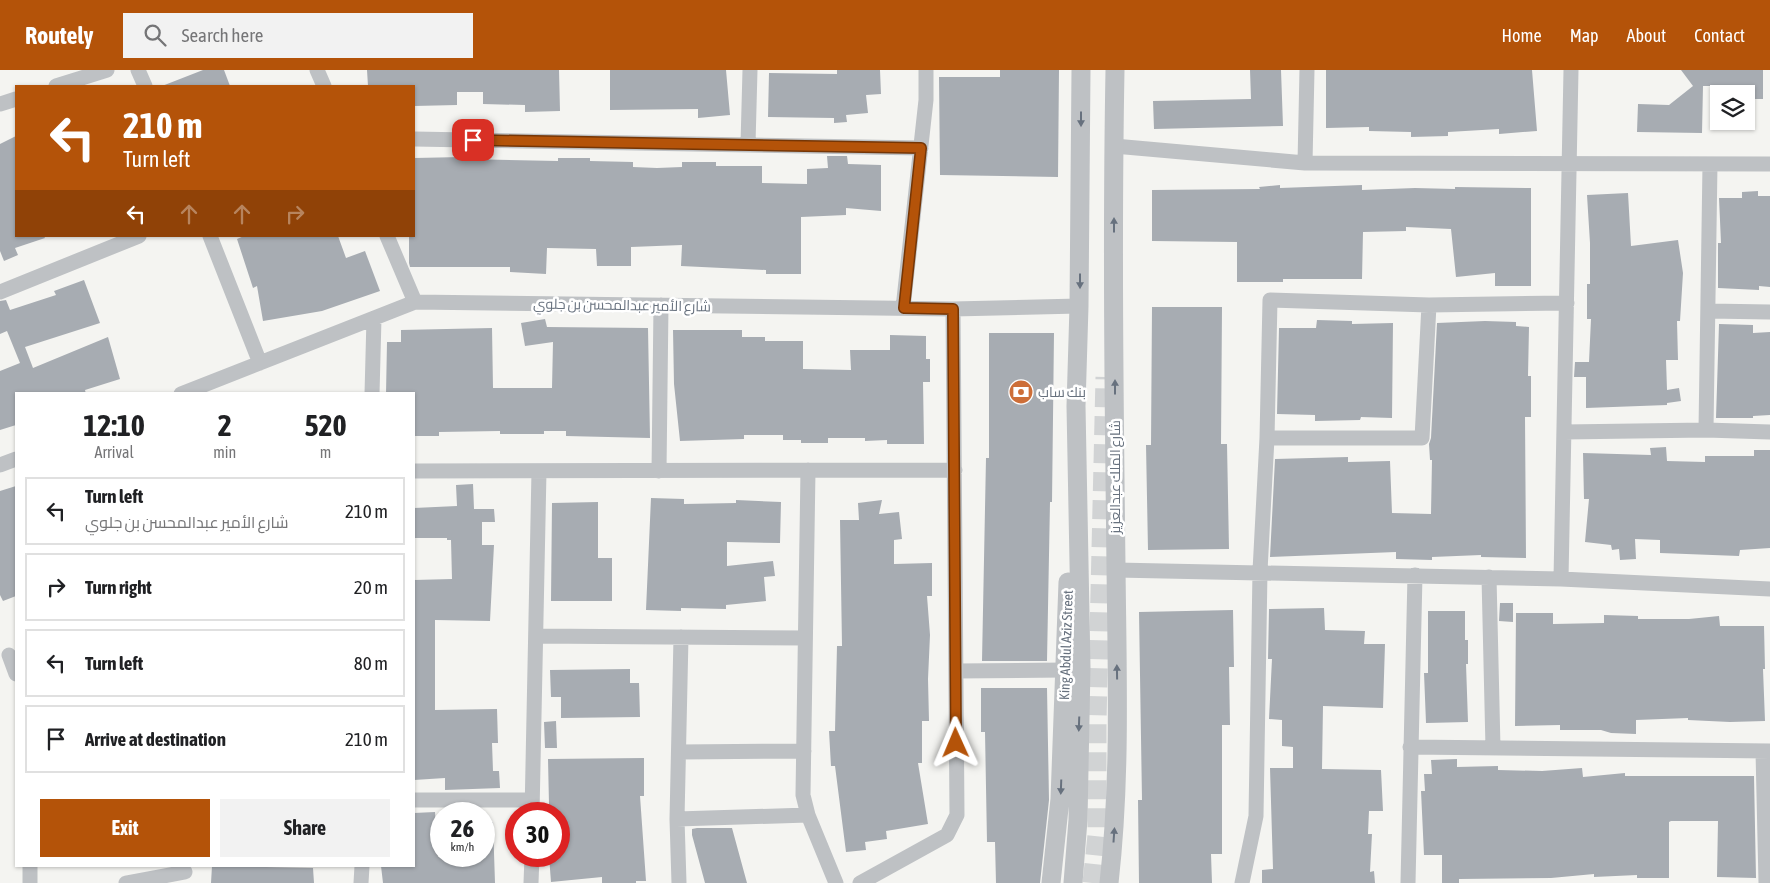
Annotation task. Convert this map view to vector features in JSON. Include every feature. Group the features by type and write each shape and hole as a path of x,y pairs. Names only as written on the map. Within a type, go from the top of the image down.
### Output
{"street":[{"path":"59,85 107,70"},
{"path":"138,70 145,85"},
{"path":"317,70 324,85"},
{"path":"748,144 750,70"},
{"path":"904,308 926,100 926,70"},
{"path":"1073,883 1078,820 1081,668 1076,406 1080,306 1081,70"},
{"name":"شارع الملك عبدالعزيز","path":"1109,883 1115,836 1117,692 1115,70"},
{"path":"1305,163 1307,70"},
{"path":"1562,579 1571,70"},
{"path":"0,104 15,99"},
{"path":"415,139 921,148"},
{"path":"1114,146 1305,163 1570,162 1770,164"},
{"path":"1706,430 1710,164"},
{"path":"0,292 137,237"},
{"path":"210,237 260,363"},
{"path":"387,237 415,302"},
{"path":"1242,883 1256,816 1260,571 1267,438 1270,300 1429,305 1567,303"},
{"name":"شارع الأمير عبدالمحسن بن جلوي","path":"186,392 415,302 953,309 1080,306"},
{"path":"659,471 661,305"},
{"path":"1267,438 1422,438 1429,305"},
{"path":"860,883 947,835 957,815 953,309"},
{"path":"1709,311 1770,312"},
{"path":"372,392 374,318"},
{"name":"King Abdul Aziz Street","path":"1051,883 1060,799 1070,500 1076,406"},
{"path":"1564,432 1706,430 1770,432"},
{"path":"0,465 15,459"},
{"path":"808,470 803,794 808,815 836,883"},
{"path":"415,471 955,470"},
{"path":"532,802 539,471"},
{"path":"1116,570 1260,571 1562,579 1770,589"},
{"path":"1410,879 1410,746 1415,575"},
{"path":"1489,577 1493,748"},
{"path":"536,636 805,638"},
{"path":"678,883 676,819 681,637"},
{"path":"9,656 15,671"},
{"path":"956,671 1065,670"},
{"path":"1410,746 1767,751 1766,883"},
{"path":"679,752 804,751"},
{"path":"415,800 505,805"},
{"path":"676,819 808,815"},
{"path":"30,867 30,883"},
{"path":"362,867 362,883"},
{"path":"531,883 532,867"},
{"path":"126,883 185,874"}],"building":[{"path":"203,70 224,70 230,85 165,85"},
{"path":"367,70 559,70 560,111 525,112 525,105 483,104 483,92 457,92 457,105 415,106 415,85 368,85"},
{"path":"610,70 726,70 730,115 698,118 698,109 610,110"},
{"path":"837,70 880,70 881,94 866,95 868,113 846,115 847,122 834,123 834,118 768,117 769,73 837,74"},
{"path":"1000,70 1059,70 1058,177 940,175 939,77 1000,77"},
{"path":"1250,70 1281,70 1283,126 1154,129 1153,101 1251,99"},
{"path":"1326,70 1532,70 1537,131 1499,134 1499,129 1448,132 1448,136 1411,137 1411,132 1369,131 1369,127 1326,128"},
{"path":"1681,70 1763,70 1763,99 1755,99 1755,85 1703,86 1702,133 1637,132 1638,104 1669,105 1693,86"},
{"path":"15,136 15,237 45,238 15,248 18,255 4,261 0,251 0,144"},
{"path":"827,156 847,156 848,164 881,165 881,211 846,208 846,215 801,217 801,274 766,274 766,270 681,266 682,245 631,247 631,266 597,266 596,249 547,248 546,274 510,272 510,267 410,267 409,263 409,237 415,237 415,158 463,157 463,159 558,161 558,158 590,158 590,161 633,162 633,167 657,168 682,167 682,162 716,162 716,166 762,166 762,183 807,184 807,169 828,168"},
{"path":"1280,185 1280,188 1362,185 1362,190 1455,189 1455,187 1531,188 1531,286 1495,286 1495,273 1456,277 1451,229 1406,227 1406,231 1363,232 1362,279 1283,279 1283,282 1237,282 1237,242 1152,241 1152,190 1260,189 1259,187"},
{"path":"1758,191 1758,196 1770,196 1770,287 1759,286 1759,290 1718,288 1718,243 1721,243 1719,198 1742,198 1742,192"},
{"path":"1628,193 1631,246 1678,240 1683,273 1680,321 1677,321 1678,360 1666,360 1667,390 1679,388 1681,401 1667,403 1667,405 1586,408 1586,377 1574,377 1575,362 1589,362 1591,319 1587,319 1587,284 1590,284 1590,243 1587,195"},
{"path":"242,237 338,237 346,258 365,251 380,291 322,311 263,321 257,286 253,288 237,239"},
{"path":"84,280 100,323 25,347 33,368 108,337 120,379 85,390 86,392 15,392 15,425 0,430 0,371 20,363 7,331 0,334 0,301 6,300 10,310 56,295 54,291"},
{"path":"1152,307 1222,307 1221,444 1227,444 1229,549 1148,550 1146,445 1151,445"},
{"path":"545,319 547,327 648,328 650,438 566,436 566,431 544,431 544,434 500,434 500,431 439,432 439,436 415,436 415,392 386,392 387,342 401,342 401,330 492,328 493,388 552,388 553,342 525,346 521,323"},
{"path":"1317,320 1352,321 1352,324 1393,323 1392,418 1361,417 1360,420 1315,421 1315,415 1277,414 1279,328 1316,328"},
{"path":"1516,322 1516,326 1529,327 1528,376 1531,376 1531,417 1525,417 1526,558 1481,557 1481,555 1432,557 1432,560 1396,559 1396,552 1270,557 1275,459 1348,457 1348,462 1390,461 1392,513 1431,514 1432,460 1430,460 1429,444 1431,438 1437,323"},
{"path":"1719,324 1753,325 1753,333 1770,332 1770,415 1753,416 1753,418 1716,418"},
{"path":"673,330 742,330 742,337 765,337 765,341 803,341 803,369 851,370 850,350 890,350 890,335 926,336 926,359 930,359 930,382 923,382 924,444 887,444 887,440 865,441 865,438 828,438 828,443 801,443 801,440 783,440 783,435 744,435 744,439 680,441 674,384"},
{"path":"989,333 1054,333 1052,502 1050,502 1047,661 982,661 986,458 989,458"},
{"path":"1666,447 1667,461 1705,462 1705,456 1754,456 1754,450 1770,450 1770,548 1740,550 1739,556 1660,553 1660,540 1635,539 1636,559 1620,560 1619,549 1612,550 1611,545 1585,542 1589,499 1584,499 1583,453 1651,455 1650,448"},
{"path":"473,484 474,509 494,509 495,522 482,522 482,545 494,545 490,621 435,620 435,710 497,709 498,743 492,743 493,771 499,771 500,788 445,790 445,778 415,780 415,580 452,579 451,540 447,540 447,538 415,538 415,508 457,506 456,485"},
{"path":"15,486 15,596 3,601 0,595 0,491"},
{"path":"651,498 684,499 684,504 736,503 736,500 781,502 780,543 727,542 727,566 773,561 775,576 764,577 766,601 726,605 726,609 681,608 681,611 646,610"},
{"path":"882,500 879,514 899,512 902,539 894,540 894,564 932,563 932,596 927,596 930,635 929,721 922,721 922,763 918,763 928,824 886,831 887,839 865,842 866,850 846,852 835,766 831,766 829,731 835,731 837,646 842,646 840,520 859,520 858,503"},
{"path":"598,502 598,558 612,558 612,601 551,601 552,503"},
{"path":"1500,603 1513,603 1513,622 1499,621"},
{"path":"1324,608 1325,630 1365,631 1364,644 1385,644 1383,708 1323,706 1322,769 1381,770 1383,811 1369,811 1368,834 1372,834 1370,872 1374,871 1375,883 1262,883 1262,870 1273,869 1270,768 1293,768 1293,747 1282,746 1282,720 1269,719 1272,659 1268,659 1269,609"},
{"path":"1233,610 1234,667 1229,667 1230,725 1222,725 1222,854 1211,854 1212,883 1139,883 1138,800 1142,800 1139,612"},
{"path":"1428,611 1465,611 1465,640 1468,640 1468,664 1466,664 1468,722 1426,723 1424,673 1428,673"},
{"path":"1516,613 1553,613 1553,624 1604,623 1604,615 1638,616 1638,619 1689,619 1719,616 1720,626 1764,626 1765,721 1730,722 1688,720 1688,718 1636,720 1636,734 1611,733 1601,730 1560,730 1560,725 1515,726"},
{"path":"630,669 630,683 639,683 640,717 561,718 561,697 551,697 550,670"},
{"path":"981,688 1047,688 1049,800 1040,883 996,883 995,842 987,842 985,732 981,732"},
{"path":"556,721 557,748 545,748 544,722"},
{"path":"644,758 644,796 640,796 646,881 636,881 636,883 602,883 602,877 551,882 550,867 570,867 570,802 549,802 548,759"},
{"path":"1457,759 1457,767 1498,766 1498,770 1542,771 1582,768 1583,777 1625,773 1625,776 1754,776 1756,878 1717,877 1718,821 1671,821 1669,822 1669,878 1637,878 1637,875 1594,877 1594,874 1551,878 1459,879 1459,883 1442,883 1442,855 1424,855 1421,791 1425,791 1424,774 1432,774 1431,760"},
{"path":"430,812 430,867 494,867 495,883 383,883 381,867 415,867 415,813"},
{"path":"732,828 747,883 705,883 692,835 692,829"},
{"path":"212,867 313,868 314,883 211,883"}],"tunnel":[{"path":"1092,883 1097,835 1097,722 1105,377"}],"place":[{"name":"بنك ساب","path":"1021,392"}],"route":[{"path":"473,140 921,148 904,308 953,309 956,743"}]}
